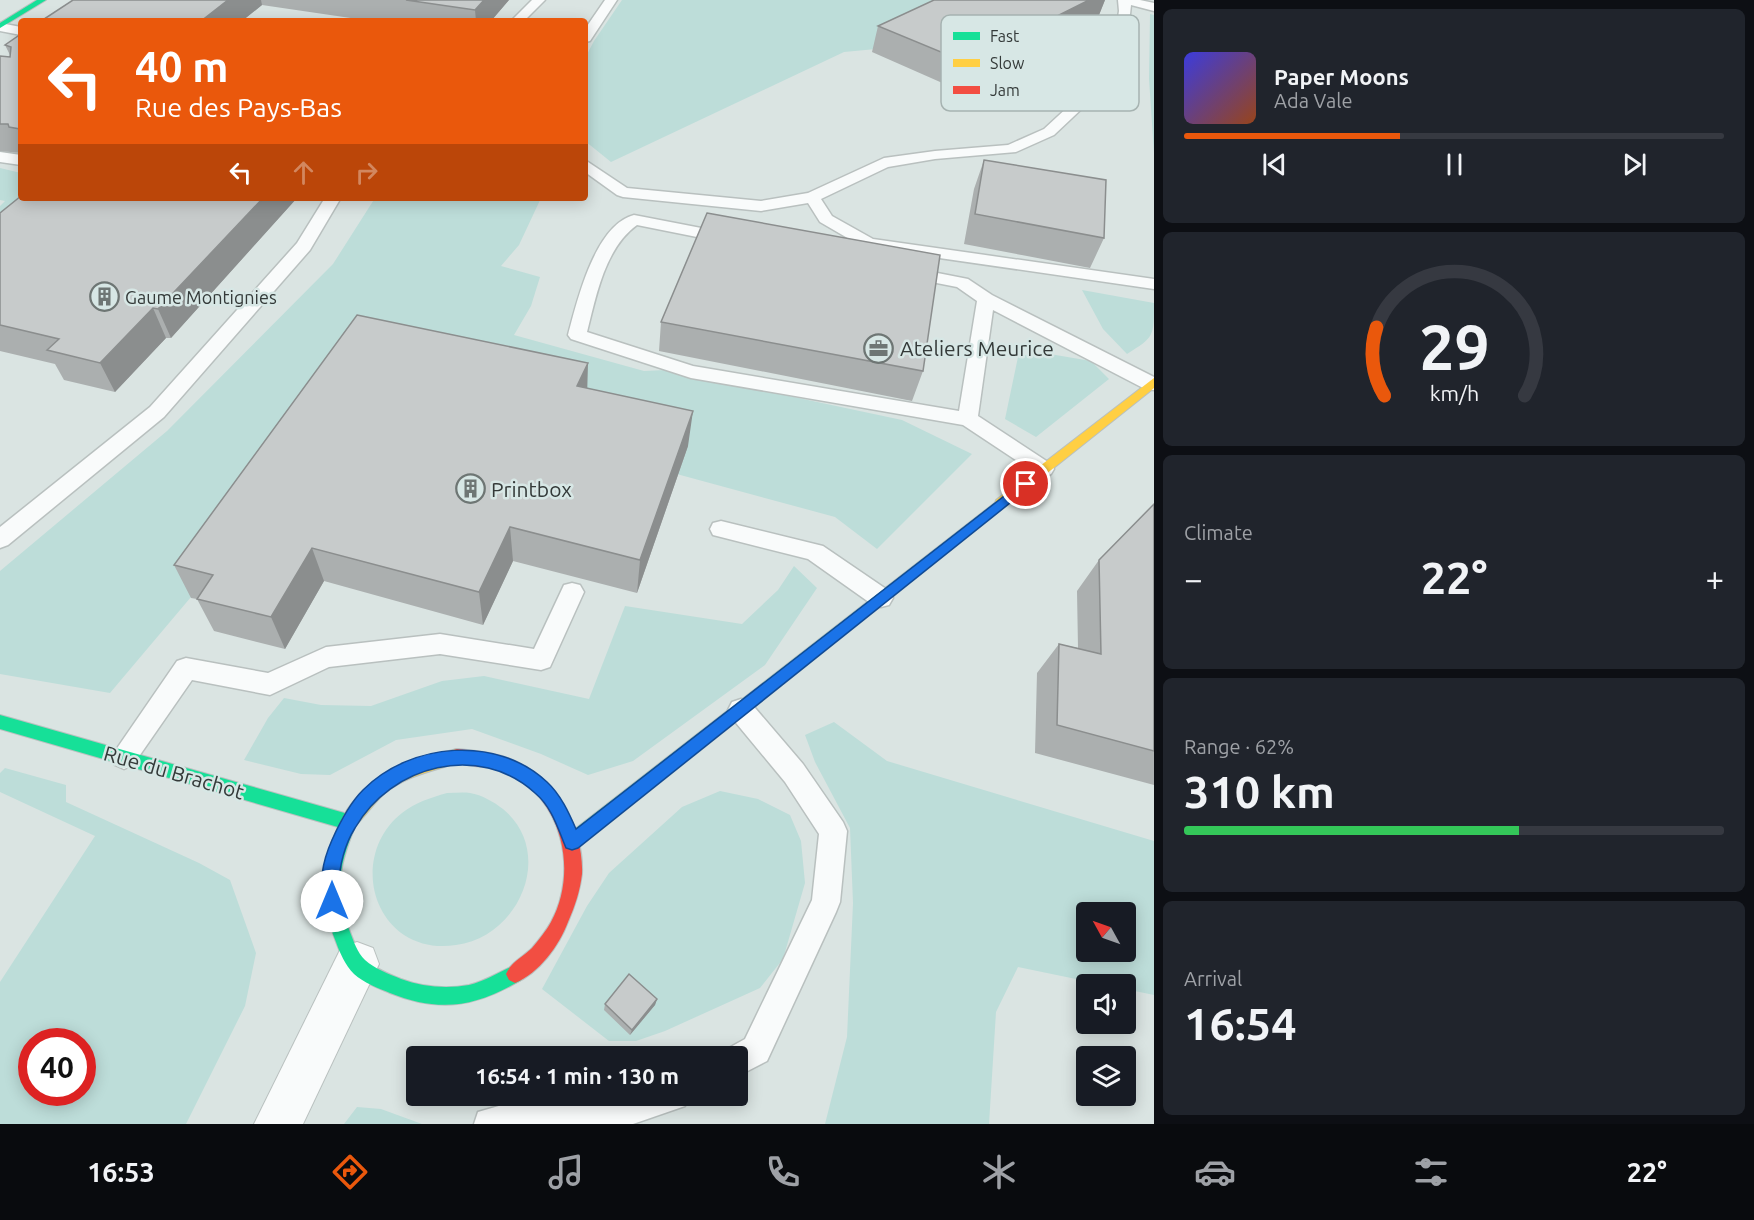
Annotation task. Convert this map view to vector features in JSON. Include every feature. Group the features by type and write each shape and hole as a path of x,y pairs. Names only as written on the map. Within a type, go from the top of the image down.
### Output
{"street":[{"path":"0,27 42,0"},
{"path":"572,842 1153,383"},
{"name":"Rue du Brachot","path":"0,722 349,822"},
{"path":"458,756 489,759 518,770 542,788 561,813 572,842 575,878 566,914 546,948 516,975 480,992 441,998 403,991 357,964 334,917 330,885 336,852 349,822 369,795 396,775 426,762 458,756"},
{"path":"278,1124 357,964"}],"lane":[{"path":"520,18 539,0"},
{"path":"588,33 610,0"},
{"path":"1124,15 1124,0 1154,7"},
{"path":"0,27 18,30"},
{"path":"588,167 623,192 761,206 812,197 884,164 935,155 1011,149 1049,132 1072,111"},
{"path":"0,157 18,160"},
{"path":"812,197 826,219 869,243 1154,284"},
{"path":"0,539 157,412 304,246 331,201"},
{"path":"740,240 634,220 616,233 589,288 577,335 691,372 968,419 1044,469"},
{"path":"892,270 962,283 986,299 1153,383"},
{"path":"968,419 986,299"},
{"path":"721,529 815,552 881,598"},
{"path":"124,757 186,668 270,684 326,657 440,644 541,660 572,592"},
{"path":"741,710 794,773 832,831 826,902 756,1050 748,1054"},
{"path":"490,1124 513,1118 596,1119 638,1106"}],"shaded area":[{"path":"622,0 983,0 950,15 941,15 941,19 876,49 844,52 611,162 588,143 588,52"},
{"path":"1150,14 1154,15 1154,153 1149,79"},
{"path":"0,168 18,172 18,201 20,201 0,256 0,206 5,201 0,200"},
{"path":"373,201 540,201 519,245 501,266 540,277 531,306 514,335 644,371 666,370 902,420 972,454 877,549 835,517 673,473 365,350 191,597 110,693 0,674 0,571 167,431 333,264"},
{"path":"1082,290 1154,303 1154,323 1151,335 1143,344 1127,354 1103,329"},
{"path":"1038,352 1091,361 1109,379 1036,437 1005,419 1018,357"},
{"path":"794,566 817,588 765,665 633,761 588,775 541,754 472,729 396,740 330,775 301,774 244,760 268,718 284,698 321,705 371,706 442,681 484,676 589,699 625,606 742,624 778,590"},
{"path":"834,722 887,761 1154,841 1154,995 1136,991 1136,974 1076,974 1076,979 1018,967 996,1012 989,1124 825,1124 847,1037 853,903 850,828 815,762 805,735"},
{"path":"5,768 66,785 66,802 199,863 230,880 256,953 245,1006 186,1124 0,1124 0,982 95,836 0,792 0,773"},
{"path":"720,791 758,799 790,815 801,841 805,883 783,959 760,988 665,1031 636,1041 609,1041 542,989 587,906 609,873 682,807"},
{"path":"447,793 474,794 488,799 503,809 519,827 527,848 528,869 523,891 513,910 497,927 478,939 456,945 435,946 404,935 391,923 381,908 375,892 374,858 389,826 402,813 413,806"},
{"path":"357,1107 381,1109 422,1124 344,1124"}],"building":[{"path":"73,0 228,0 205,18 46,18"},
{"path":"406,0 484,0 475,10"},
{"path":"934,0 1089,0 1059,15 941,15 941,52 878,26"},
{"path":"18,36 18,129 9,127 8,124 0,124 0,56 10,57 11,47 5,45"},
{"path":"984,160 1106,180 1104,238 975,214"},
{"name":"Gaume Montignies","path":"18,198 18,201 260,201 158,309 153,308 100,363 47,350 59,339 0,325 0,213"},
{"path":"707,213 940,255 923,371 661,322"},
{"name":"Printbox","path":"357,315 588,363 577,386 693,411 640,560 510,527 479,592 312,548 271,617 197,599 213,575 174,565"},
{"path":"1154,504 1154,751 1057,725 1059,644 1101,654 1099,560"},
{"path":"629,974 657,999 632,1030 605,1004"}],"traffic: fast":[{"path":"0,26 42,0"},
{"path":"572,842 1001,503"},
{"path":"0,722 349,822"},
{"path":"347,825 336,853 331,882 332,896 338,925 345,943 360,967 376,977 405,989 437,996 469,994 484,990 515,974"}],"traffic: slow":[{"path":"1001,503 1154,382"},
{"path":"347,825 368,798 394,778 424,765 457,756"}],"traffic: jam":[{"path":"457,756 497,762 519,771 544,792 561,816 571,844 573,872 568,901 557,929 539,953 515,974"}],"place":[{"name":"Gaume Montignies","path":"104,297"},
{"name":"Ateliers Meurice","path":"879,348"},
{"name":"Printbox","path":"470,489"}],"route":[{"path":"332,901 330,885 336,852 349,822 369,795 396,775 426,762 458,756 489,759 518,770 542,788 561,813 572,842 1026,484"}]}
